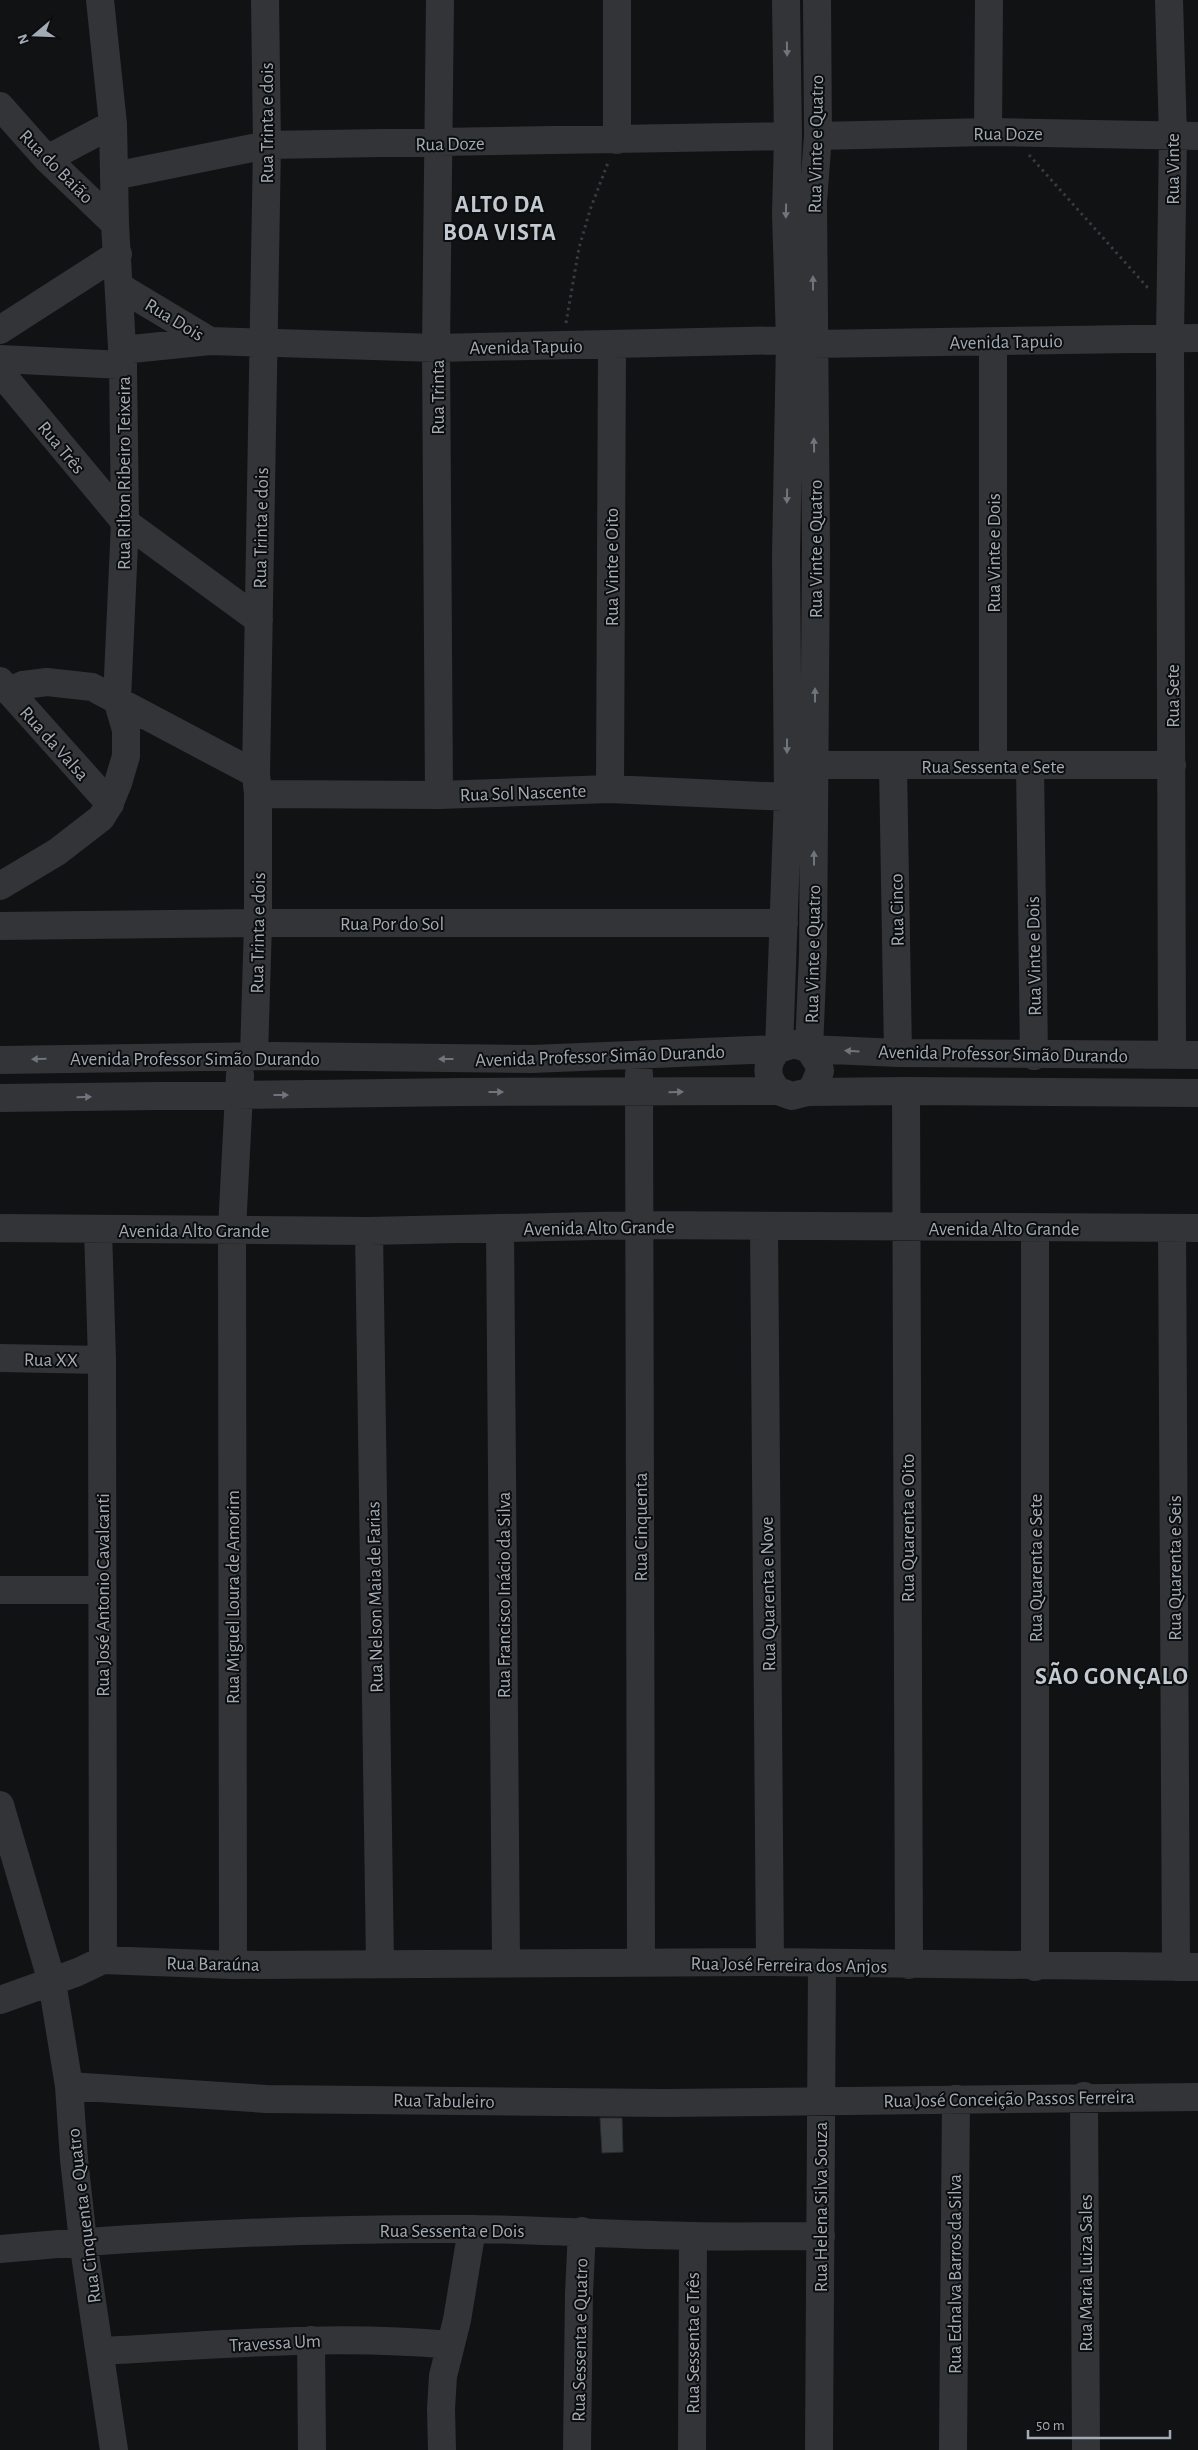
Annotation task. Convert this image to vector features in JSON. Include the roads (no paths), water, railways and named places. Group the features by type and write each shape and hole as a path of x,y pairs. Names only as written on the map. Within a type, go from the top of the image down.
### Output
{"street":[{"name":"Rua Rilton Ribeiro Teixeira","path":"0,886 72,842 101,818 110,804 126,756 126,730 117,700 125,522 123,357 115,224 113,124 100,0"},
{"name":"Rua Trinta e dois","path":"238,1094 248,1056 258,923 257,784 266,145 266,0"},
{"name":"Rua Trinta","path":"439,795 436,348 440,143 440,0"},
{"path":"616,140 617,0"},
{"name":"Rua Vinte e Quatro","path":"786,0 788,136 786,214 802,342"},
{"name":"Rua Vinte e Quatro","path":"778,1091 772,1085 768,1070 769,1062 779,1049 784,923 788,797 786,556 801,380 802,342 818,136 817,0"},
{"path":"989,0 995,132"},
{"name":"Rua Vinte","path":"1169,0 1185,136 1170,325"},
{"name":"Rua do Baião","path":"0,106 47,159 115,224"},
{"path":"47,159 113,124"},
{"name":"Rua Doze","path":"818,136 995,132 1185,136"},
{"name":"Rua Doze","path":"114,176 266,145 788,136"},
{"path":"0,330 118,254"},
{"name":"Rua Dois","path":"120,286 210,341 263,343"},
{"name":"Avenida Tapuio","path":"263,343 436,348 802,342 993,342 1170,325 1198,338"},
{"name":"Rua Sete","path":"1170,325 1172,765 1185,1054"},
{"path":"0,359 123,357 210,341"},
{"name":"Rua Vinte e Dois","path":"993,342 993,764"},
{"name":"Rua Vinte e Oito","path":"610,789 612,345"},
{"name":"Rua Três","path":"0,372 125,522 259,620"},
{"name":"Rua Vinte e Quatro","path":"801,380 814,765 813,954 809,1049 818,1062 820,1071 814,1086 808,1092"},
{"path":"4,686 34,683 78,684 92,687 257,784"},
{"name":"Rua da Valsa","path":"4,686 110,804"},
{"name":"Rua Sessenta e Sete","path":"814,765 1172,765"},
{"name":"Rua Cinco","path":"894,766 898,1054"},
{"name":"Rua Vinte e Dois","path":"1030,766 1034,1056"},
{"name":"Rua Sol Nascente","path":"257,784 439,795 610,789 788,797"},
{"name":"Rua Por do Sol","path":"0,926 258,923 784,923"},
{"path":"782,954 813,954"},
{"name":"Avenida Professor Simão Durando","path":"0,1060 248,1056 532,1059 779,1049 794,1044 809,1049 898,1054 1034,1056 1185,1054"},
{"name":"Rua Cinquenta","path":"641,1962 639,1076 642,1068 657,1058 674,1054"},
{"name":"Avenida Professor Simão Durando","path":"0,1098 238,1094 778,1091 792,1096 808,1092 906,1091 1198,1093"},
{"name":"Rua Quarenta e Oito","path":"906,1091 909,1965"},
{"name":"Rua Miguel Loura de Amorim","path":"233,1965 232,1229 238,1094"},
{"name":"Avenida Alto Grande","path":"0,1228 369,1231 639,1225 1035,1229 1185,1228"},
{"name":"Rua Quarenta e Nove","path":"764,1226 770,1962"},
{"name":"Rua Francisco Inácio da Silva","path":"500,1228 506,1962"},
{"name":"Rua Quarenta e Seis","path":"1185,1228 1187,1967"},
{"name":"Rua José Antonio Cavalcanti","path":"98,1229 102,1360 103,1960"},
{"name":"Rua Quarenta e Sete","path":"1035,1229 1035,1967"},
{"name":"Rua Nelson Maia de Farias","path":"369,1231 380,1963"},
{"name":"Rua XX","path":"0,1358 102,1360"},
{"path":"0,1590 102,1590"},
{"name":"Rua Cinquenta e Quatro","path":"0,1804 52,1982 69,2086 74,2159 83,2241 101,2352 114,2450"},
{"name":"Rua Baraúna","path":"0,2000 52,1982 103,1960 233,1965 380,1963"},
{"name":"Rua José Ferreira dos Anjos","path":"380,1963 770,1962 1035,1967 1187,1967"},
{"name":"Rua Helena Silva Souza","path":"819,2450 822,1964"},
{"name":"Rua Tabuleiro","path":"69,2086 266,2099 665,2103 820,2101"},
{"name":"Rua José Conceição Passos Ferreira","path":"820,2101 1084,2096 1198,2097"},
{"name":"Rua Maria Luiza Sales","path":"1084,2096 1086,2450"},
{"name":"Rua Ednalva Barros da Silva","path":"953,2450 956,2099"},
{"path":"442,2450 441,2409 443,2376 456,2320 472,2229"},
{"name":"Rua Sessenta e Dois","path":"0,2249 83,2241 292,2231 472,2229 693,2236 821,2236"},
{"name":"Rua Sessenta e Quatro","path":"577,2450 579,2293 582,2231"},
{"name":"Rua Sessenta e Três","path":"692,2450 693,2236"},
{"path":"312,2340 312,2450"},
{"name":"Travessa Um","path":"101,2352 312,2340 405,2340 450,2345"}],"district":[{"name":"ALTO DA BOA VISTA","path":"500,218"},
{"name":"SÃO GONÇALO","path":"1112,1676"}]}
